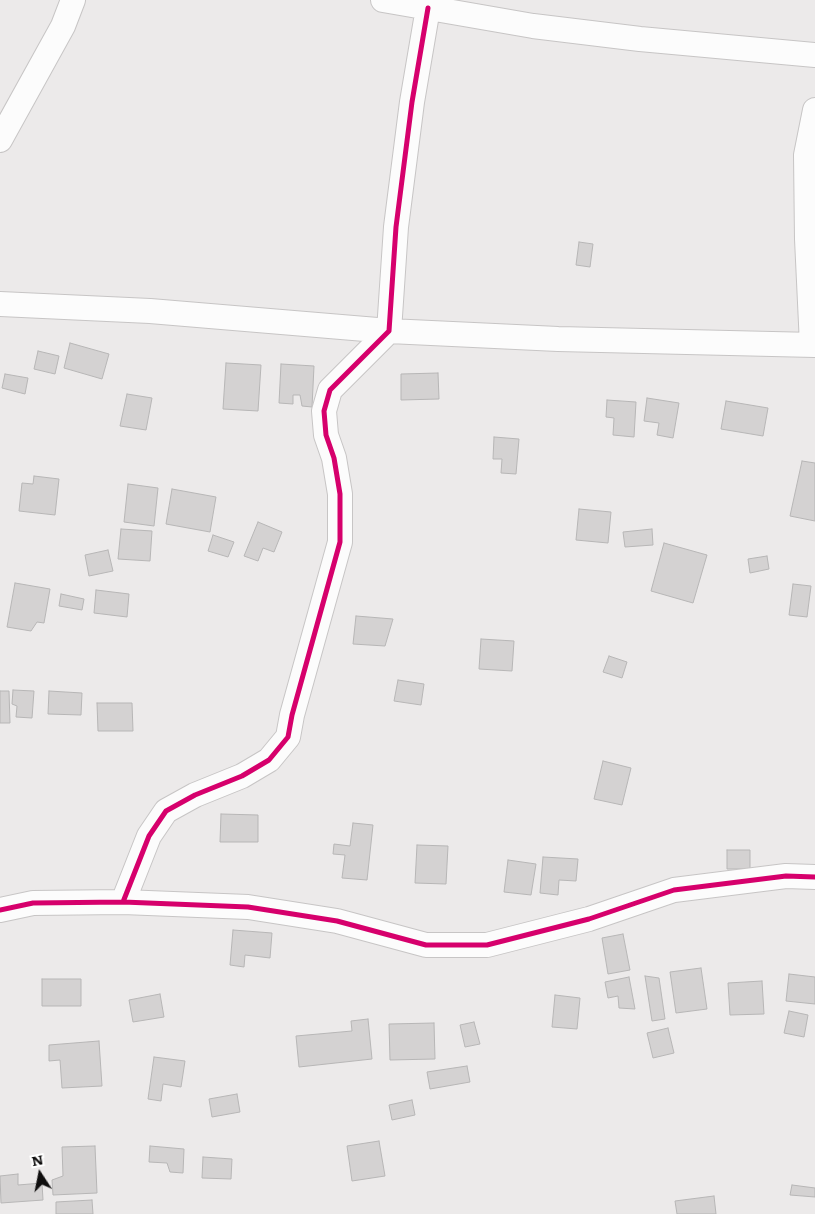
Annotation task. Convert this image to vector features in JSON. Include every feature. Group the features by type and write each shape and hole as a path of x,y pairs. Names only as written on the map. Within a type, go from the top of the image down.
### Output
{"street":[{"path":"0,140 63,26 73,0"},
{"path":"383,0 543,27 640,39 815,56"},
{"path":"123,902 149,836 166,811 195,795 242,776 269,760 288,737 292,715 340,542 340,494 334,458 326,435 324,411 330,390 389,331 398,218 412,102 428,8"},
{"path":"0,304 150,311 389,331 558,339 814,345 807,239 806,155 815,110"},
{"path":"0,910 33,903 123,902 248,907 336,921 426,945 487,945 589,920 674,890 786,876 815,877"}],"building":[{"path":"579,242 593,244 590,267 576,265"},
{"path":"70,343 109,354 102,379 64,368"},
{"path":"38,351 59,356 55,374 34,369"},
{"path":"226,363 261,365 258,411 223,409"},
{"path":"281,364 314,366 312,407 302,406 300,395 293,395 293,404 279,403"},
{"path":"438,373 439,399 401,400 401,374"},
{"path":"5,374 28,378 25,394 2,388"},
{"path":"127,394 152,398 146,430 120,426"},
{"path":"647,398 679,403 673,438 657,435 659,423 644,421"},
{"path":"607,400 636,402 634,437 613,435 614,418 606,417"},
{"path":"726,401 768,408 763,436 721,429"},
{"path":"494,437 519,439 516,474 501,473 502,459 493,459"},
{"path":"802,461 815,463 815,521 790,516"},
{"path":"34,476 59,479 55,515 19,511 22,483 33,484"},
{"path":"128,484 158,488 154,526 124,522"},
{"path":"172,489 216,497 210,532 166,524"},
{"path":"579,509 611,512 608,543 576,540"},
{"path":"258,522 282,532 274,552 263,548 258,561 244,556"},
{"path":"121,529 152,531 150,561 118,559"},
{"path":"652,529 653,545 625,547 623,532"},
{"path":"213,535 234,542 228,557 208,551"},
{"path":"664,543 707,555 693,603 651,591"},
{"path":"108,550 113,571 89,576 85,555"},
{"path":"767,556 769,569 750,573 748,559"},
{"path":"15,583 50,589 44,623 37,622 31,631 7,627"},
{"path":"793,584 811,586 807,617 789,615"},
{"path":"96,590 129,594 127,617 94,613"},
{"path":"61,594 84,599 82,610 59,606"},
{"path":"356,616 393,619 385,646 353,644"},
{"path":"481,639 514,641 512,671 479,669"},
{"path":"609,656 627,662 622,678 603,672"},
{"path":"398,680 424,684 421,705 394,701"},
{"path":"13,690 34,691 32,718 16,717 17,706 12,704"},
{"path":"0,691 9,691 10,723 0,723"},
{"path":"49,691 82,693 81,715 48,714"},
{"path":"97,703 132,703 133,731 98,731"},
{"path":"603,761 631,768 622,805 594,799"},
{"path":"221,814 258,815 258,842 220,842"},
{"path":"353,823 373,825 367,880 342,878 345,855 333,854 334,844 350,846"},
{"path":"417,845 448,846 446,884 415,883"},
{"path":"727,850 750,850 750,869 727,869"},
{"path":"543,857 578,859 576,881 559,880 558,895 540,893"},
{"path":"508,860 536,864 531,895 504,892"},
{"path":"233,930 272,933 270,958 245,955 244,967 230,965"},
{"path":"623,934 630,970 608,974 602,938"},
{"path":"701,968 707,1009 676,1013 670,972"},
{"path":"789,974 815,977 815,1004 786,1001"},
{"path":"645,976 659,978 665,1019 652,1021"},
{"path":"629,977 635,1009 619,1008 618,996 608,998 605,982"},
{"path":"42,979 81,979 81,1006 42,1006"},
{"path":"762,981 764,1014 730,1015 728,983"},
{"path":"160,994 164,1017 133,1022 129,1000"},
{"path":"555,995 580,998 577,1029 552,1027"},
{"path":"789,1011 808,1015 804,1037 784,1033"},
{"path":"368,1019 372,1059 299,1067 296,1036 352,1031 351,1021"},
{"path":"474,1022 480,1044 465,1047 460,1025"},
{"path":"434,1023 435,1059 390,1060 389,1024"},
{"path":"668,1028 674,1053 653,1058 647,1033"},
{"path":"99,1041 102,1086 62,1088 60,1060 49,1061 49,1045"},
{"path":"154,1057 185,1061 181,1087 163,1084 161,1101 148,1099"},
{"path":"467,1066 470,1082 430,1089 427,1072"},
{"path":"237,1094 240,1112 212,1117 209,1099"},
{"path":"412,1100 415,1115 392,1120 389,1105"},
{"path":"379,1141 385,1176 352,1181 347,1146"},
{"path":"95,1146 97,1193 53,1195 52,1180 63,1176 62,1147"},
{"path":"150,1146 184,1149 183,1173 170,1172 167,1163 149,1162"},
{"path":"203,1157 232,1159 231,1179 202,1178"},
{"path":"18,1174 18,1185 42,1183 43,1200 1,1203 0,1176"},
{"path":"792,1185 815,1188 815,1197 790,1195"},
{"path":"714,1196 716,1214 677,1214 675,1201"},
{"path":"92,1200 93,1214 56,1214 56,1202"}],"cycle path":[{"path":"123,902 149,836 166,811 195,795 242,776 269,760 288,737 292,715 340,542 340,494 334,458 326,435 324,411 330,390 389,331 396,227 412,102 428,8"},
{"path":"0,910 33,903 123,902 248,907 337,921 426,945 487,945 589,919 674,890 786,876 815,877"}]}
